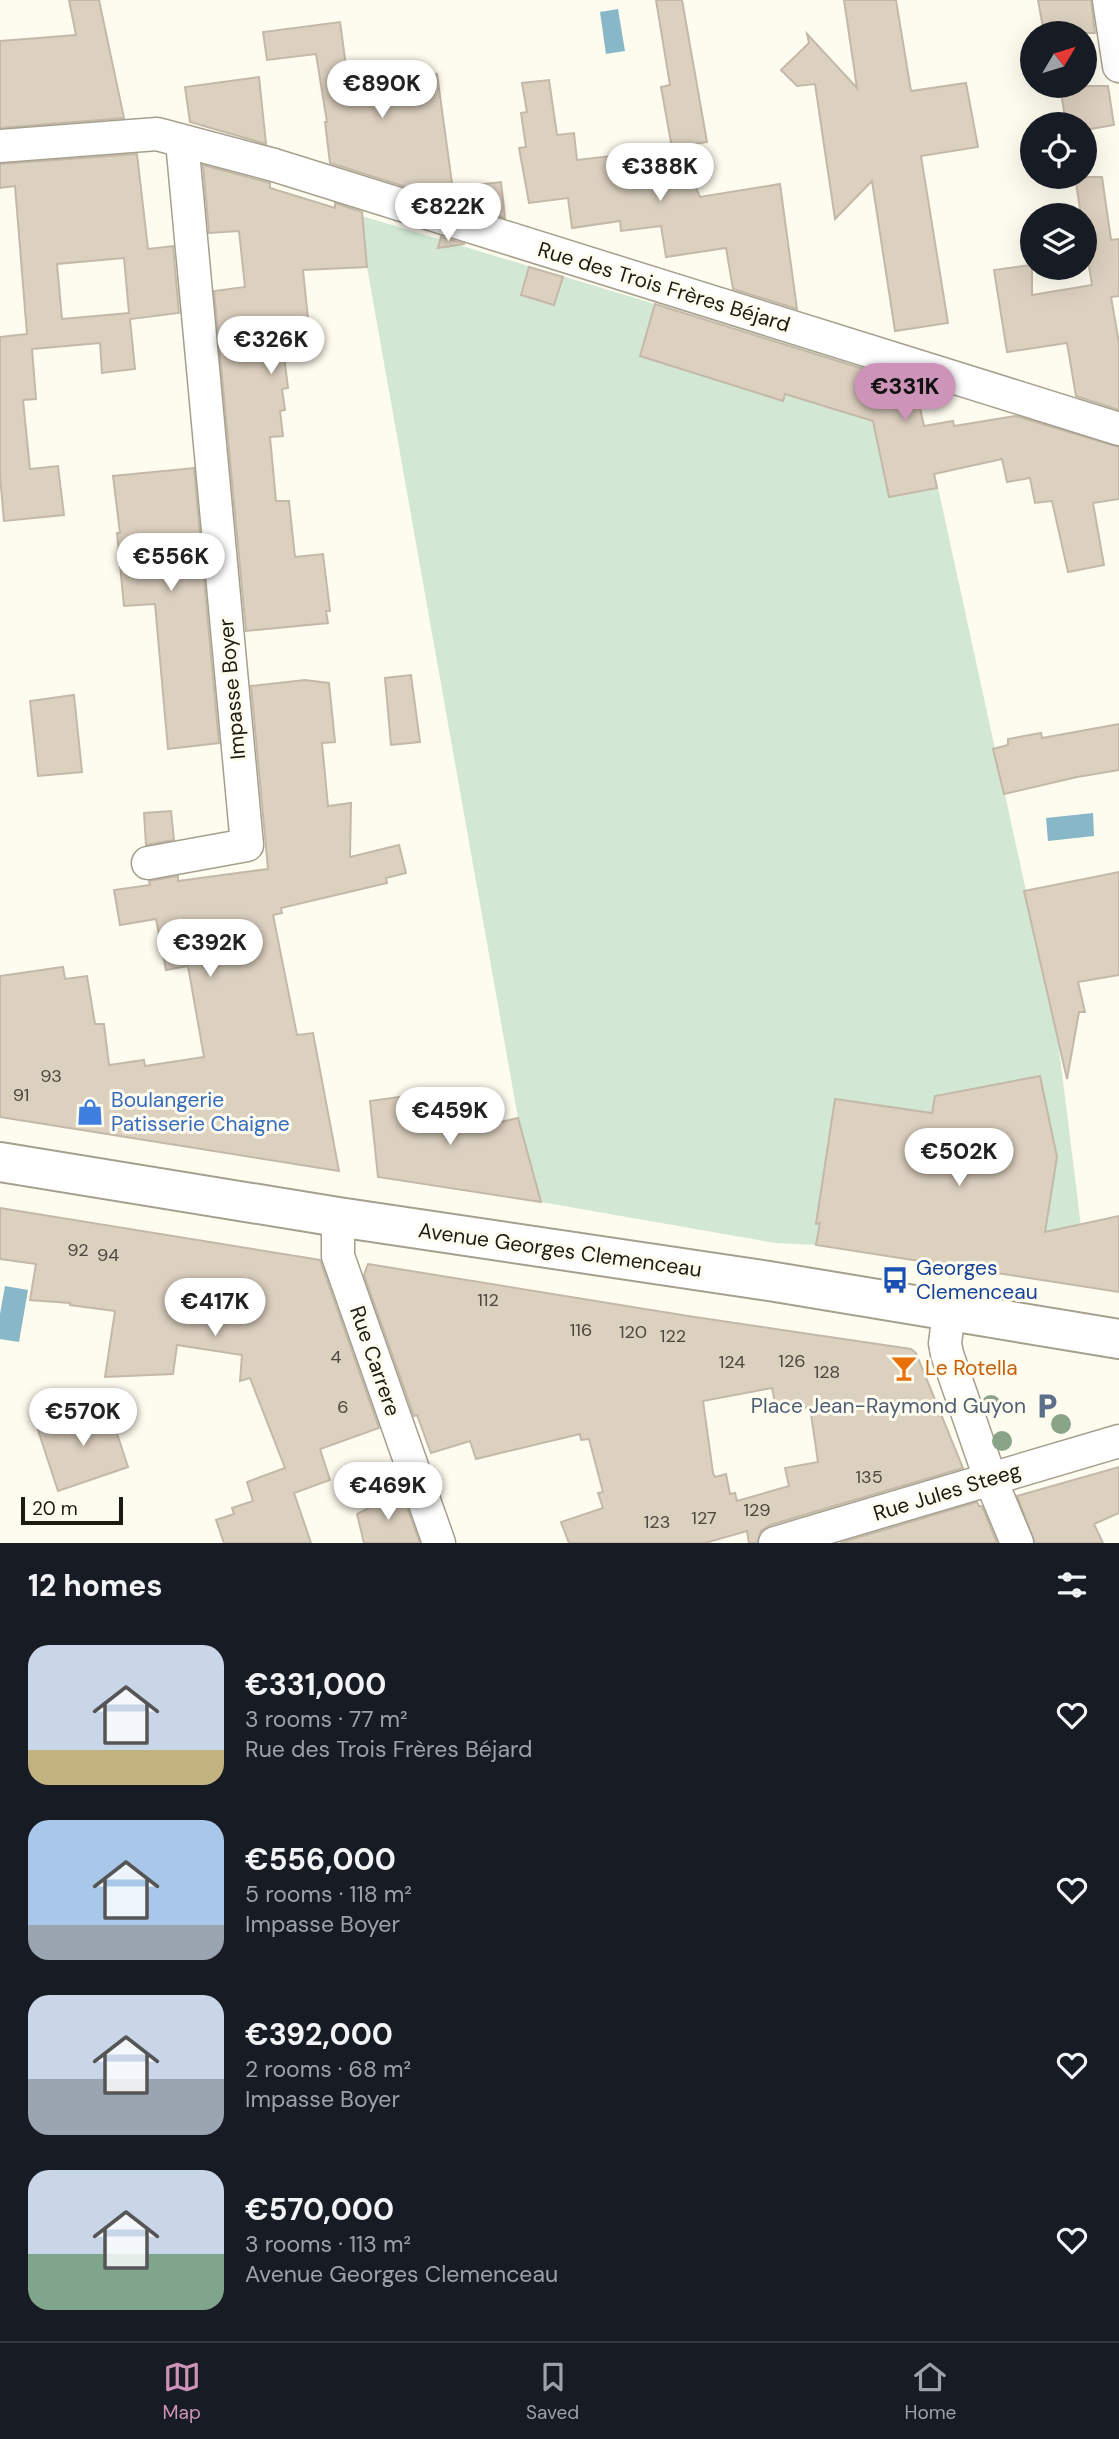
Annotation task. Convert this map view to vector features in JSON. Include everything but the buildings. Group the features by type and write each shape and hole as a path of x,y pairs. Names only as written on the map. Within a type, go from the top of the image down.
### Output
{"main road":[{"name":"Avenue Georges Clemenceau","path":"0,1162 338,1217 769,1281 1119,1339"}],"street":[{"path":"1110,0 1119,66"},
{"name":"Rue des Trois Frères Béjard","path":"0,146 158,134 287,169 1119,429"},
{"name":"Impasse Boyer","path":"148,863 247,845 182,141"},
{"name":"Rue Carrere","path":"338,1217 338,1256 439,1543"},
{"path":"949,1312 945,1343 947,1354 990,1478 1017,1543"},
{"name":"Rue Jules Steeg","path":"775,1543 1119,1441"}],"green space":[{"path":"362,216 915,382 1057,1033 1083,1242 998,1273 816,1245 775,1243 541,1202 518,1118 367,267"}],"water":[{"path":"618,9 625,51 606,54 600,12"},
{"path":"1093,813 1094,836 1048,841 1046,818"},
{"path":"5,1286 28,1290 19,1342 0,1339 0,1314"}],"place":[{"name":"Boulangerie Patisserie Chaigne","path":"90,1112"},
{"name":"Georges Clemenceau","path":"895,1280"},
{"name":"Le Rotella","path":"904,1368"},
{"name":"Place Jean-Raymond Guyon","path":"1047,1406"}]}
